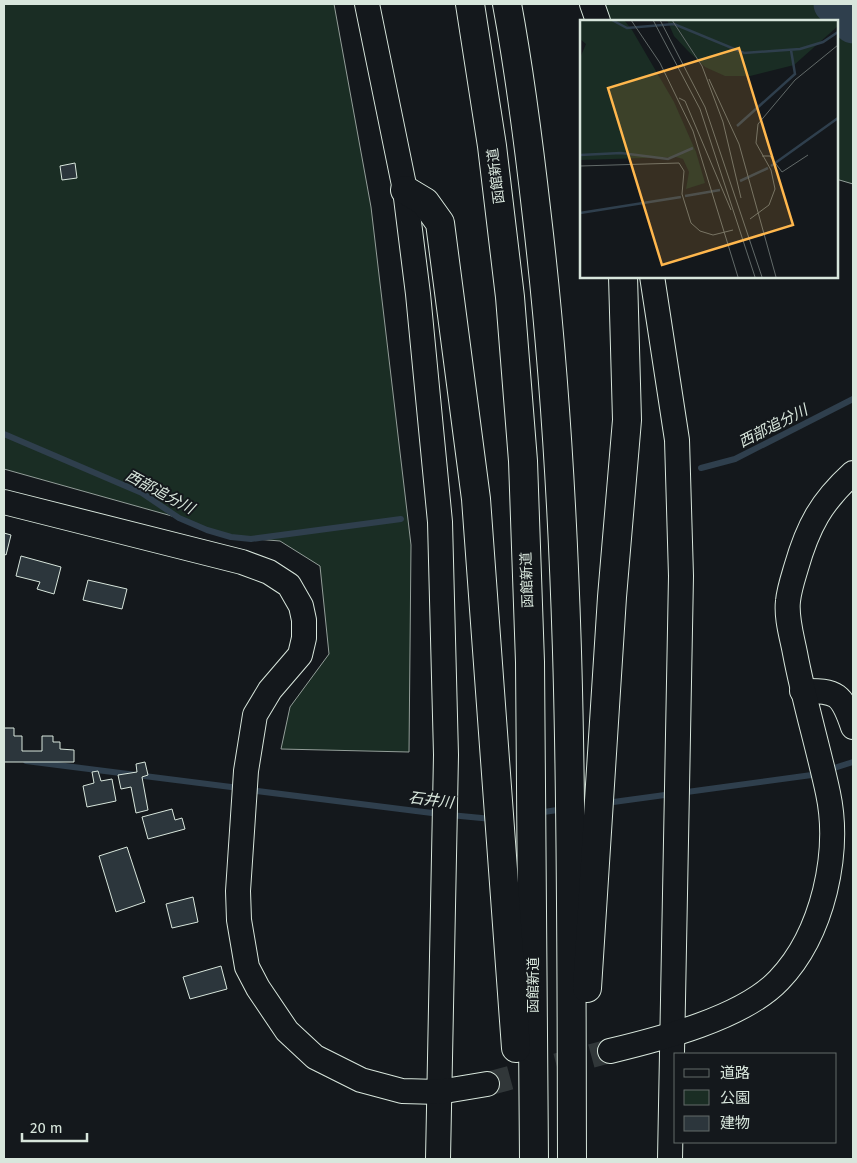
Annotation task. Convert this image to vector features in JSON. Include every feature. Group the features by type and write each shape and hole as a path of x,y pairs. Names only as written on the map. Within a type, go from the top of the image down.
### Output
{"highway":[{"name":"函館新道","path":"470,4 492,146 510,297 523,461 530,662 534,1159"},
{"path":"507,4 529,143 547,296 560,460 567,662 572,1159"},
{"path":"405,190 425,202 440,223 476,499 508,913 523,1159"},
{"path":"572,1159 590,953 612,597 627,420 623,278"}],"street":[{"path":"367,4 405,190 418,294 440,532 446,754 438,1159"},
{"path":"592,4 598,20"},
{"path":"652,278 677,440 681,576 670,1159"},
{"path":"610,1051 672,1036 753,1001 779,980 804,946 819,914 833,847 828,796 802,691 788,602 804,540 812,521 832,492 853,473"},
{"path":"4,502 242,562 269,572 289,585 301,606 304,638 300,655 270,690 255,715 246,771 238,890 239,920 247,967 258,988 287,1031 315,1057 361,1080 402,1091 439,1092 487,1084"},
{"path":"802,691 824,690 838,697 846,704 853,727"}],"green space":[{"path":"4,4 334,4 371,207 411,545 409,752 281,749 290,707 329,654 320,566 280,541 231,537 207,530 179,518 4,469"},
{"path":"591,4 853,4 853,184 837,179 837,20 601,20"}],"building":[{"path":"75,163 77,178 62,180 60,166"},
{"path":"4,533 11,535 6,555 4,554"},
{"path":"21,556 61,567 54,594 37,589 40,582 16,576"},
{"path":"88,580 127,589 122,609 83,600"},
{"path":"4,728 14,728 14,736 22,736 22,751 42,751 42,736 53,736 53,742 60,742 60,749 74,750 74,762 4,762"},
{"path":"145,762 148,775 142,777 148,810 136,813 131,787 121,789 118,775 137,772 136,764"},
{"path":"98,771 101,781 112,779 116,801 87,807 83,786 94,783 92,772"},
{"path":"172,809 175,820 182,818 185,829 148,839 142,817"},
{"path":"127,847 145,902 116,912 99,856"},
{"path":"193,897 198,922 172,928 166,904"},
{"path":"221,966 227,989 190,999 183,977"}],"waterway":[{"path":"833,4 853,24"},
{"name":"西部追分川","path":"701,468 735,459 853,399"},
{"name":"西部追分川","path":"4,434 142,493 179,518 207,530 231,537 251,539 401,519"},
{"name":"石井川","path":"26,761 239,788"},
{"name":"石井川","path":"828,770 853,762"},
{"name":"石井川","path":"606,803 819,774"},
{"name":"石井川","path":"249,790 440,814"},
{"name":"石井川","path":"537,813 564,809"},
{"name":"石井川","path":"450,815 492,819"}],"tunnel":[{"path":"487,1084 610,1051"}]}
